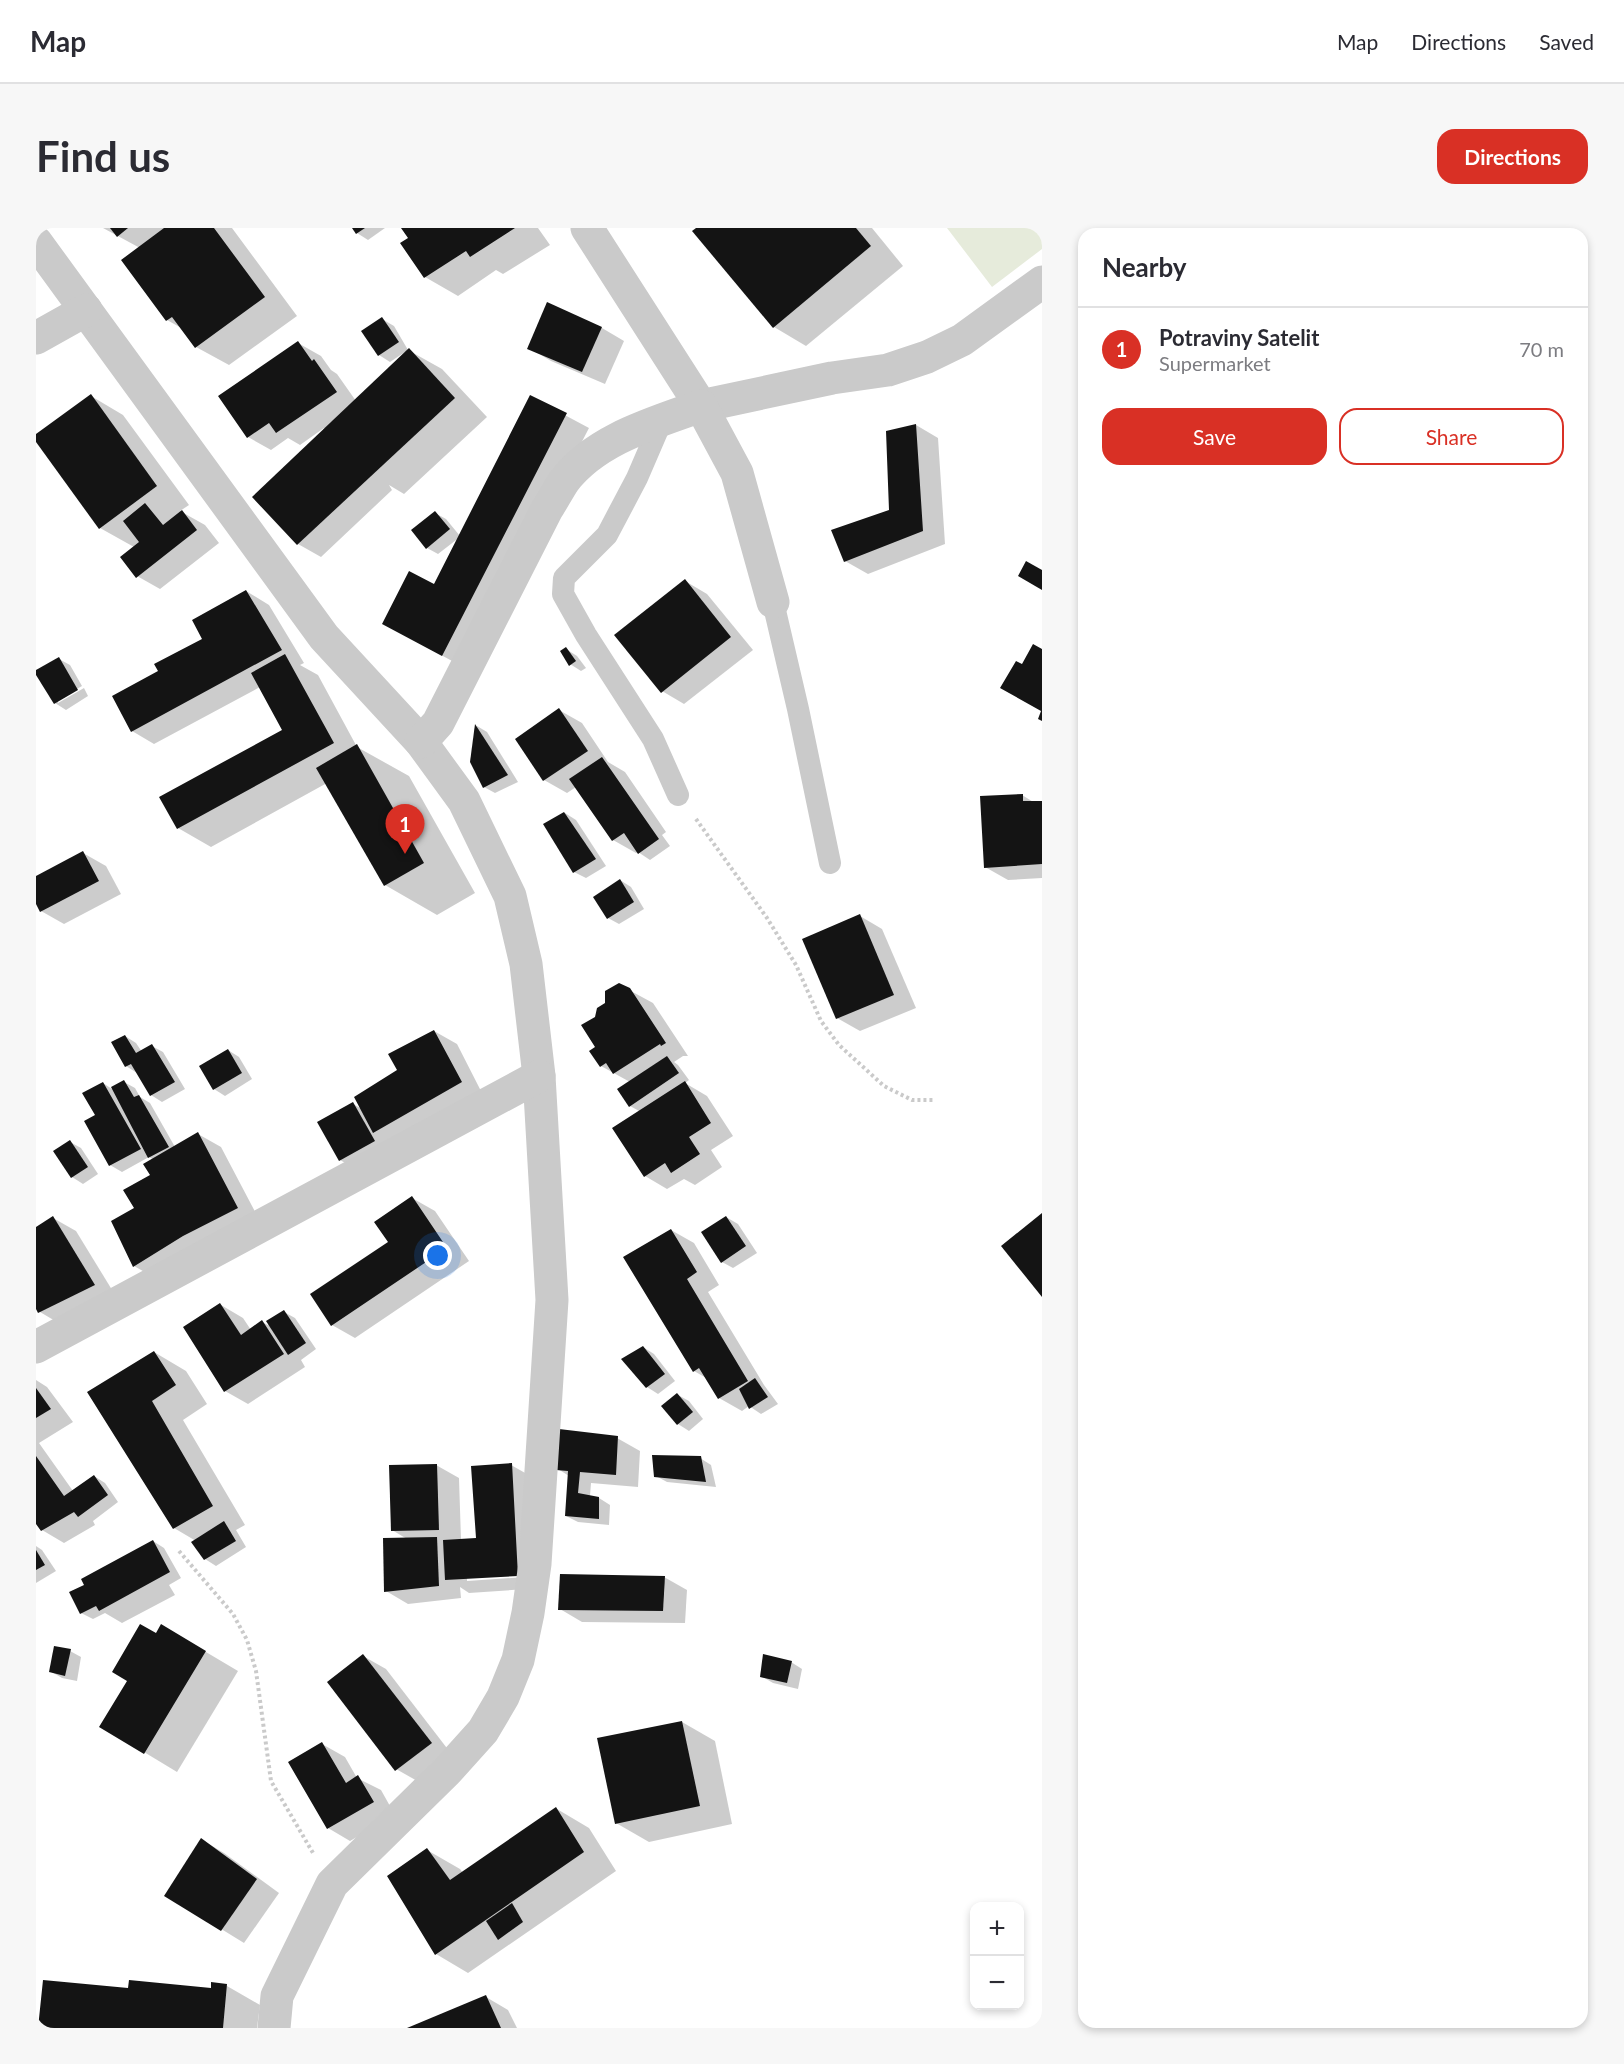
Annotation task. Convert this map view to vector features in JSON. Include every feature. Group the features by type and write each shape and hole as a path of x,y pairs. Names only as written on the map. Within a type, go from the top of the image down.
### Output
{"street":[{"path":"588,228 701,406 737,472 773,602"},
{"path":"36,242 324,637 421,742 464,801 510,896 526,964 539,1076 552,1300 535,1564 518,1660 503,1697 483,1731 447,1771 332,1884 277,1996 274,2028"},
{"path":"421,742 438,723 547,509 564,480 585,459 610,442 701,406 832,378 888,370 927,357 962,340 1042,282"},
{"path":"36,338 86,310"},
{"path":"36,1347 539,1076"}],"lane":[{"path":"662,420 637,478 607,535 564,578 563,594 653,739 678,795"},
{"path":"773,602 830,863"}],"path":[{"path":"678,795 767,918 796,965 820,1021 839,1045 885,1086 912,1100 935,1100"},
{"path":"179,1551 233,1614 247,1640 256,1671 271,1781 332,1884"}],"green space":[{"path":"947,228 1042,228 1042,249 992,287"}],"building":[{"path":"110,228 128,228 117,237"},
{"path":"164,228 214,228 265,297 195,348 172,317 166,321 121,260"},
{"path":"352,228 365,228 356,234"},
{"path":"401,228 515,228 470,257 466,251 424,278 400,243 408,238"},
{"path":"696,228 856,228 871,246 773,328 692,231"},
{"path":"547,302 602,327 582,372 527,349"},
{"path":"382,317 399,342 378,356 361,331"},
{"path":"298,341 337,392 276,433 269,423 247,438 218,396"},
{"path":"409,348 455,398 297,545 252,497"},
{"path":"91,394 157,486 99,529 36,442 36,434"},
{"path":"530,395 567,413 442,656 382,624 409,571 434,584"},
{"path":"916,424 923,531 844,562 831,530 889,510 886,431"},
{"path":"145,503 163,525 182,510 197,530 136,578 120,557 139,542 123,521"},
{"path":"435,511 450,529 426,549 411,530"},
{"path":"1026,561 1042,570 1042,590 1018,576"},
{"path":"685,579 731,637 661,693 614,635"},
{"path":"246,590 282,650 131,732 112,696 158,671 154,664 202,639 192,620"},
{"path":"1033,644 1042,649 1042,721 1038,719 1041,711 1000,688 1016,661 1022,664"},
{"path":"566,647 576,661 569,666 560,651"},
{"path":"285,654 334,743 177,829 159,797 282,730 251,673"},
{"path":"59,657 78,690 54,704 36,675 36,670"},
{"path":"559,708 588,751 543,781 515,739"},
{"path":"475,724 508,775 483,788 470,762"},
{"path":"357,744 424,863 384,886 316,768"},
{"path":"602,757 659,839 638,854 624,833 612,841 569,779"},
{"path":"1023,794 1023,801 1042,801 1042,864 984,868 980,796"},
{"path":"564,812 596,859 573,873 543,824"},
{"path":"83,851 99,881 40,912 36,904 36,876"},
{"path":"620,879 634,902 607,919 593,897"},
{"path":"860,914 894,995 836,1019 802,939"},
{"path":"619,983 630,988 666,1043 661,1046 660,1044 613,1074 606,1063 600,1067 589,1051 595,1047 581,1025 595,1017 597,1008 605,1003 605,991"},
{"path":"434,1030 462,1082 373,1133 354,1097 397,1070 388,1054"},
{"path":"125,1035 136,1053 152,1044 175,1082 150,1096 131,1064 125,1067 111,1042"},
{"path":"228,1049 242,1073 213,1090 199,1066"},
{"path":"667,1056 679,1073 629,1107 617,1089"},
{"path":"124,1080 134,1097 139,1095 169,1147 148,1158 111,1087"},
{"path":"685,1081 711,1123 689,1137 700,1154 671,1173 665,1163 644,1177 612,1128"},
{"path":"103,1082 141,1149 109,1166 84,1121 95,1115 82,1093"},
{"path":"353,1102 375,1141 339,1161 317,1122"},
{"path":"198,1132 238,1208 183,1236 133,1267 111,1221 134,1208 123,1190 150,1175 143,1164"},
{"path":"70,1140 88,1167 71,1178 53,1151"},
{"path":"412,1196 447,1248 331,1326 310,1294 388,1242 374,1222"},
{"path":"1042,1213 1042,1297 1001,1246"},
{"path":"53,1216 95,1285 38,1313 36,1309 36,1227"},
{"path":"726,1216 746,1246 721,1263 701,1232"},
{"path":"671,1229 697,1272 687,1279 748,1381 718,1399 699,1368 693,1372 623,1257"},
{"path":"220,1303 241,1335 262,1320 284,1354 224,1392 183,1327"},
{"path":"284,1310 306,1343 288,1355 266,1321"},
{"path":"643,1346 665,1374 646,1388 621,1359"},
{"path":"154,1351 176,1385 152,1401 213,1506 173,1529 87,1392"},
{"path":"755,1378 768,1397 749,1409 739,1389"},
{"path":"36,1388 51,1409 36,1418"},
{"path":"677,1393 693,1412 677,1425 661,1406"},
{"path":"559,1429 618,1436 616,1475 580,1472 578,1493 599,1497 599,1519 565,1516 568,1471 556,1470"},
{"path":"652,1455 701,1456 706,1482 654,1477"},
{"path":"36,1456 64,1496 94,1475 108,1495 78,1517 74,1512 41,1531 36,1524"},
{"path":"512,1463 518,1576 445,1580 443,1540 476,1538 471,1466"},
{"path":"437,1464 439,1530 391,1531 389,1465"},
{"path":"224,1521 236,1541 204,1560 191,1542"},
{"path":"437,1537 439,1586 384,1592 383,1538"},
{"path":"153,1540 170,1572 99,1611 96,1606 80,1614 69,1592 84,1585 81,1579"},
{"path":"36,1550 45,1565 36,1570"},
{"path":"560,1574 665,1576 663,1611 558,1610"},
{"path":"140,1624 156,1633 161,1624 206,1651 144,1754 99,1727 127,1681 112,1672"},
{"path":"54,1646 71,1649 65,1676 49,1672"},
{"path":"363,1654 432,1743 395,1771 327,1682"},
{"path":"763,1654 792,1661 787,1683 760,1677"},
{"path":"682,1721 700,1806 615,1824 597,1738"},
{"path":"322,1742 346,1783 358,1775 374,1802 327,1829 288,1762"},
{"path":"556,1807 584,1852 435,1955 387,1876 427,1848 450,1880"},
{"path":"201,1838 257,1879 221,1931 164,1896"},
{"path":"512,1903 523,1922 498,1940 486,1921"},
{"path":"43,1980 128,1988 129,1980 211,1988 211,1982 227,1984 223,2028 38,2028"},
{"path":"486,1995 501,2028 407,2028"}],"place":[{"name":"Potraviny Satelit","path":"405,854"}]}
